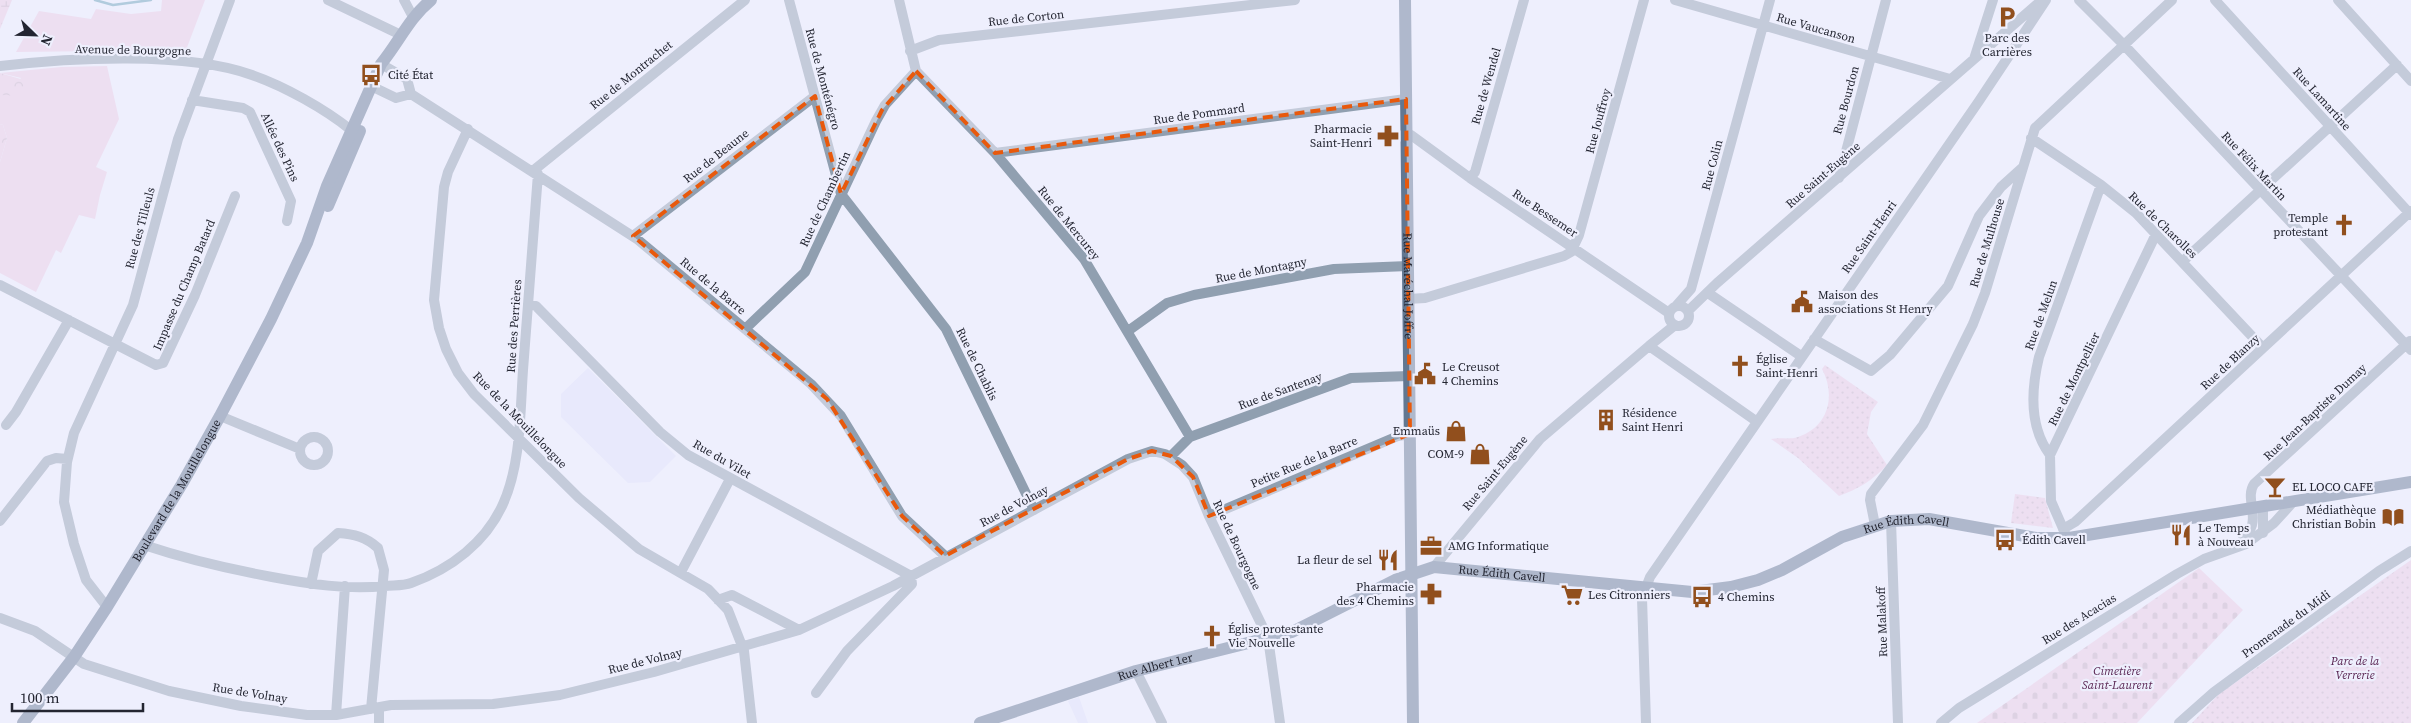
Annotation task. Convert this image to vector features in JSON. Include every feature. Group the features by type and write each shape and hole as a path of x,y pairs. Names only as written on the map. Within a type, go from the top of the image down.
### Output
{"main road":[{"name":"Boulevard de la Mouillelongue","path":"23,723 74,657 107,607 182,484 271,319 307,243 321,221 392,50 413,17 431,0"},
{"name":"Rue Maréchal Joffre","path":"1405,0 1413,723"},
{"name":"Boulevard de la Mouillelongue","path":"307,243 316,213 352,130 375,88"},
{"name":"Rue Édith Cavell","path":"1411,573 1434,567 1692,592 1731,587 1782,570 1842,537 1891,521 1929,519 2036,538 2258,508 2411,482"},
{"name":"Rue Albert 1er","path":"980,723 1136,672 1301,628 1411,573"}],"street":[{"name":"Rue des Tilleuls","path":"107,607 86,580 74,544 64,502 68,460 74,433 117,344 133,305 162,194 192,100 230,0"},
{"path":"328,0 401,35"},
{"path":"404,0 413,17"},
{"name":"Rue de Montrachet","path":"536,172 745,0"},
{"name":"Rue de Monténégro","path":"789,0 841,194"},
{"path":"900,0 916,71"},
{"name":"Rue de Corton","path":"910,51 940,40 1295,0"},
{"name":"Rue de Wendel","path":"1470,178 1475,172 1524,0"},
{"name":"Rue Jouffroy","path":"1574,248 1644,0"},
{"name":"Rue Vaucanson","path":"1675,0 1950,79"},
{"name":"Rue Colin","path":"1672,309 1690,289 1770,0"},
{"name":"Rue Bourdon","path":"1839,178 1886,0"},
{"path":"1974,59 1993,0"},
{"name":"Rue Saint-Eugène","path":"1688,311 2042,0"},
{"name":"Rue Saint-Henri","path":"1645,587 1801,356 1990,85 2046,0"},
{"name":"Rue Félix Martin","path":"2079,0 2409,345"},
{"name":"Rue de Mulhouse","path":"1875,525 1870,500 1871,494 1923,425 1973,324 1985,293 2035,128 2172,0"},
{"name":"Rue Lamartine","path":"2215,0 2410,213"},
{"path":"2338,0 2411,81"},
{"name":"Avenue de Bourgogne","path":"0,66 100,59 206,64 251,74 284,88 352,130"},
{"path":"2182,261 2397,65"},
{"name":"Rue de la Barre","path":"385,66 407,79 411,94 536,172 633,236 827,399 842,416 902,516 945,556"},
{"name":"Rue de Mercurey","path":"916,71 995,153 1084,259 1190,437"},
{"name":"Rue de Chambertin","path":"745,329 805,272 882,110 916,71"},
{"path":"375,88 396,98 411,94"},
{"name":"Rue de Beaune","path":"633,236 815,96"},
{"name":"Rue de Pommard","path":"995,153 1406,99"},
{"name":"Allée des Pins","path":"192,100 243,108 250,112 291,201 287,221"},
{"name":"Rue de la Mouillelongue","path":"468,129 448,172 444,187 434,300 439,328 446,349 458,373 474,394 579,498 639,549 708,589 728,610 743,647 752,723"},
{"path":"352,130 353,147"},
{"name":"Rue Bessemer","path":"1407,135 1411,135 1470,178 1574,248 1672,309"},
{"name":"Rue de Charolles","path":"2031,138 2101,185 2136,213 2263,348"},
{"path":"1814,339 1870,371 1890,355 1948,286 1980,216 2001,186 2022,168"},
{"name":"Rue des Perrières","path":"144,545 201,562 311,584 345,586 381,587 410,584 461,557 488,530 503,504 510,483 518,437 536,172"},
{"name":"Rue de Melun","path":"2050,455 2037,433 2034,412 2035,373 2039,357 2101,185"},
{"name":"Rue de Chablis","path":"841,194 946,329 1034,510"},
{"name":"Impasse du Champ Batard","path":"117,344 156,365 163,364 195,295 235,196"},
{"name":"Rue de Blanzy","path":"2066,534 2096,502 2410,213"},
{"name":"Rue de Montpellier","path":"2066,534 2051,501 2050,455 2156,234"},
{"path":"1408,299 1425,298 1564,256 1574,248"},
{"name":"Rue de Montagny","path":"1128,331 1167,304 1194,295 1334,269 1408,266"},
{"path":"0,285 117,344"},
{"path":"1708,292 1801,356"},
{"name":"Rue du Vilet","path":"528,304 536,306 660,432 688,455 911,576"},
{"path":"1683,306 1688,311 1687,322 1682,325 1675,325 1669,320 1672,309 1683,306"},
{"path":"6,425 21,405 69,320"},
{"name":"Rue Saint-Eugène","path":"1434,567 1528,452 1648,346 1675,325"},
{"name":"Rue Jean-Baptiste Dumay","path":"2258,508 2251,491 2254,484 2409,345"},
{"path":"1648,346 1756,422"},
{"name":"Rue de Santenay","path":"1171,456 1190,437 1351,378 1409,376"},
{"path":"220,416 300,449"},
{"name":"Petite Rue de la Barre","path":"1208,516 1398,436 1410,434"},
{"name":"Rue de Volnay","path":"0,618 35,631 58,644 84,664 178,692 241,706 307,715 336,715 406,704 493,704 560,695 654,672 799,630 911,576 945,556 1143,453 1152,451 1171,456"},
{"name":"Rue de Bourgogne","path":"1171,456 1193,477 1208,516 1268,638 1280,723"},
{"path":"0,522 47,461 56,458 68,460"},
{"path":"681,572 730,479"},
{"name":"Rue des Acacias","path":"1941,723 1959,708 2177,574 2204,559 2236,548 2263,533 2293,502"},
{"path":"2258,508 2263,533"},
{"path":"2236,548 2250,532 2258,508"},
{"name":"Rue Malakoff","path":"1891,521 1898,723"},
{"path":"311,584 318,551 338,533 352,534 363,538 378,548 384,570 381,587 375,708 379,723"},
{"name":"Promenade du Midi","path":"2179,723 2214,692 2380,571 2411,551"},
{"path":"816,693 847,651 912,584 911,576"},
{"path":"336,715 345,586"},
{"path":"1645,587 1642,598 1646,723"},
{"path":"718,600 732,595 799,630"},
{"path":"1136,672 1162,723"}],"highlighted area":[{"path":"916,71 995,153 1406,99 1410,434 1209,516 1193,477 1171,456 1152,451 1128,459 945,556 902,516 827,399 633,236 815,96 841,194 882,110"}],"shaded area":[{"path":"588,368 676,456 650,482 628,483 561,417 561,394"},
{"path":"1079,697 1088,723 1078,723 1068,701"}],"green space":[{"path":"0,0 12,0 0,29"},
{"path":"162,0 205,0 186,50 16,52 39,11 91,19 96,9 131,14 161,11"},
{"path":"107,66 119,119 96,167 107,172 95,219 79,215 61,253 56,250 36,292 0,273 0,162 7,138 3,125 0,124 0,95 8,95 21,78 0,73 61,67"},
{"path":"0,73 31,82 28,92 21,96 0,95"},
{"path":"0,124 3,125 7,138 0,162"},
{"path":"1825,365 1878,402 1871,412 1867,434 1887,465 1865,484 1839,496 1798,458 1771,439 1798,437 1817,426 1823,418 1829,399 1829,389 1822,369"},
{"path":"2015,494 2045,498 2053,528 2011,523"},
{"name":"Parc de la Verrerie","path":"2411,560 2411,723 2192,723 2219,694"},
{"name":"Cimetière Saint-Laurent","path":"2199,568 2243,610 2137,723 1977,723"}],"waterway":[{"path":"95,0 113,5 151,0"}],"place":[{"name":"Parc des Carrières","path":"2007,17"},
{"name":"Cité État","path":"371,75"},
{"name":"Pharmacie Saint-Henri","path":"1388,136"},
{"name":"Temple protestant","path":"2344,225"},
{"name":"Maison des associations St Henry","path":"1802,302"},
{"name":"Église Saint-Henri","path":"1740,366"},
{"name":"Le Creusot 4 Chemins","path":"1425,374"},
{"name":"Résidence Saint Henri","path":"1606,420"},
{"name":"Emmaüs","path":"1456,431"},
{"name":"COM-9","path":"1480,454"},
{"name":"EL LOCO CAFE","path":"2275,487"},
{"name":"Médiathèque Christian Bobin","path":"2393,517"},
{"name":"Le Temps à Nouveau","path":"2181,535"},
{"name":"Édith Cavell","path":"2005,540"},
{"name":"AMG Informatique","path":"1431,546"},
{"name":"La fleur de sel","path":"1388,560"},
{"name":"Pharmacie des 4 Chemins","path":"1431,594"},
{"name":"Les Citronniers","path":"1572,595"},
{"name":"4 Chemins","path":"1702,597"},
{"name":"Église protestante Vie Nouvelle","path":"1212,636"}]}
